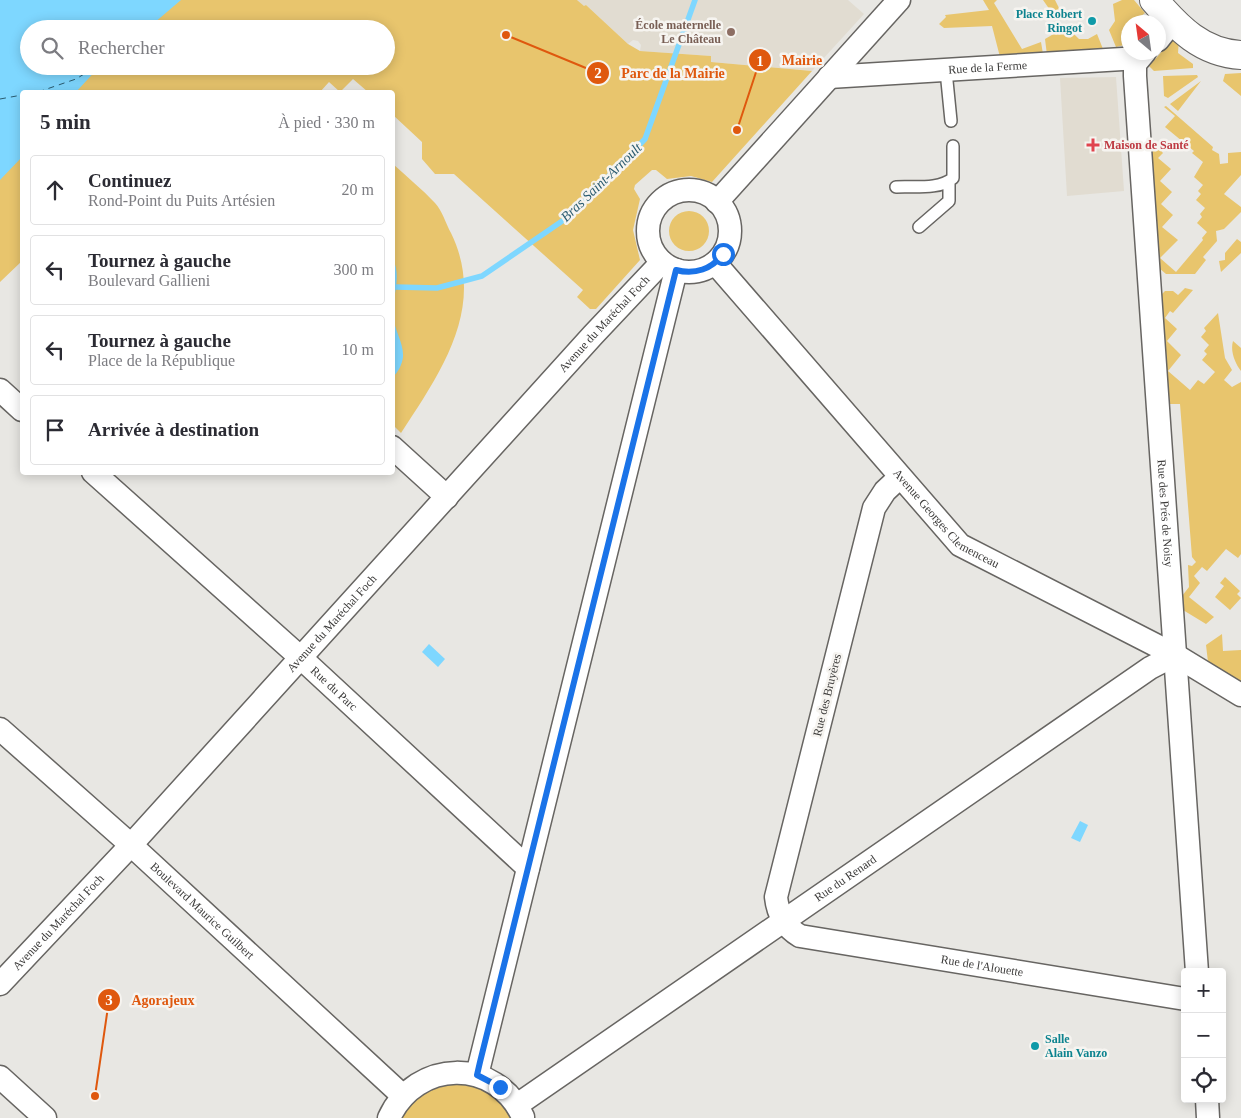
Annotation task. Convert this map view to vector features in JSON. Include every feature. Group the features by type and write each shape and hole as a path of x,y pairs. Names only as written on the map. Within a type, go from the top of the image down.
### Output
{"main road":[{"path":"1154,0 1160,15"},
{"path":"1166,31 1205,47 1241,55"}],"street":[{"path":"717,202 899,0"},
{"name":"Rue de la Ferme","path":"829,77 940,71 1121,57"},
{"name":"Rue des Prés de Noisy","path":"1139,60 1134,67 1197,968"},
{"path":"684,190 699,192 717,202 727,216 730,232 726,249 715,263 705,269 694,272 669,266 653,251 648,232 651,217 658,204 670,195 684,190"},
{"name":"Avenue Georges Clemenceau","path":"715,263 960,545 1175,655 1241,695"},
{"path":"477,1075 528,868 669,266"},
{"name":"Avenue du Maréchal Foch","path":"0,984 131,845 447,497 669,266"},
{"path":"0,390 20,408"},
{"path":"395,450 447,497"},
{"name":"Rue du Parc","path":"96,475 301,658 528,868"},
{"name":"Rue des Bruyères","path":"784,921 778,910 776,897 874,508 885,491 900,477"},
{"name":"Rue du Renard","path":"520,1112 784,921 1150,668 1175,655"},
{"name":"Boulevard Maurice Guilbert","path":"0,729 131,845 403,1096"},
{"name":"Rue de l'Alouette","path":"784,921 791,930 800,936 1181,998"},
{"path":"389,1118 403,1096 420,1082 436,1075 454,1072 477,1075 500,1087 520,1112"},
{"path":"0,1077 45,1118"},
{"path":"1207,1103 1208,1118"}],"lane":[{"path":"940,71 951,121"},
{"path":"919,227 949,201 949,182 954,174 953,146"},
{"path":"896,187 938,185 949,182"}],"shaded area":[{"path":"152,0 577,0 584,6 586,5 628,44 640,51 711,56 711,62 812,71 712,182 691,176 667,179 656,170 652,170 635,185 634,189 640,199 633,230 640,260 596,309 590,309 577,297 583,290 454,174 435,174 422,159 422,142 395,117 395,90 366,90 353,79 342,90 338,90 329,82 322,90 55,90 70,75 395,75 395,20 129,20"},
{"name":"École maternelle Le Château","path":"577,0 848,0 864,14 812,71 711,62 711,56 640,51 641,45 638,41 633,40 628,44 586,5 584,7"},
{"path":"983,0 997,0 994,3 1022,49 1041,42 1043,54 1000,57 992,26 944,28 939,24 946,17 945,15 989,10"},
{"path":"1043,0 1055,0 1063,16 1057,20"},
{"path":"1122,0 1134,0 1145,13 1142,15 1121,15 1121,46 1116,47 1109,30 1115,21 1113,4"},
{"path":"1069,25 1079,39 1088,39 1097,34 1103,49 1047,55 1045,39"},
{"path":"1174,38 1179,39 1178,53 1193,64 1193,68 1154,71 1149,66 1154,60 1166,60 1166,47"},
{"path":"1241,73 1241,96 1223,81 1225,74"},
{"path":"1197,75 1198,77 1168,98 1164,96 1163,76"},
{"name":"Maison de Santé","path":"1116,77 1124,191 1067,196 1060,78"},
{"path":"1201,81 1178,111 1170,104"},
{"path":"1166,106 1213,147 1212,150 1219,154 1220,164 1228,163 1228,153 1241,152 1241,175 1224,194 1241,207 1241,212 1224,229 1216,231 1217,241 1203,257 1206,260 1195,274 1166,274 1159,268 1149,146 1155,144 1163,153 1158,158 1171,169 1160,181 1172,192 1161,204 1173,215 1162,227 1178,240 1160,258 1176,272 1203,240 1202,238 1207,232 1197,223 1202,217 1200,214 1205,208 1196,200 1201,194 1198,191 1203,185 1194,177 1203,162 1192,153 1194,151 1165,127 1175,116 1164,107"},
{"path":"20,126 20,263 0,282 0,147"},
{"path":"395,166 440,209 461,260 464,287 462,313 444,362 401,433 395,427"},
{"path":"685,211 693,211 700,214 706,220 709,231 706,242 700,248 693,251 685,251 678,248 672,242 669,235 669,227 672,220 678,214"},
{"path":"1237,239 1241,242 1241,253 1221,272 1219,261 1225,260 1225,253"},
{"path":"1185,288 1193,290 1173,313 1170,311 1165,318 1177,329 1167,341 1181,355 1168,371 1190,390 1198,380 1204,384 1215,372 1202,360 1207,354 1204,351 1209,345 1201,337 1206,331 1204,328 1218,313 1225,358 1232,370 1224,380 1232,387 1241,382 1241,554 1238,558 1226,549 1207,571 1202,567 1194,576 1200,583 1189,597 1214,617 1206,624 1183,610 1182,596 1189,587 1188,565 1192,566 1196,562 1192,557 1180,404 1168,404 1160,296 1165,291 1173,291 1178,295"},
{"path":"1233,341 1241,348 1241,371 1234,357"},
{"path":"1225,577 1240,591 1237,594 1241,598 1230,610 1215,597 1224,586 1220,583"},
{"path":"1222,634 1223,651 1241,650 1241,682 1208,662 1206,645"},
{"path":"463,1083 492,1093 514,1118 402,1118 421,1096 444,1086"}],"water":[{"path":"0,0 181,0 158,20 20,20 20,75 92,75 78,90 20,90 20,159 0,180"},
{"path":"395,264 397,273 395,294"},
{"path":"395,326 403,352 402,363 395,375"},
{"path":"429,644 445,659 438,667 422,652"},
{"path":"1080,821 1088,825 1080,842 1071,838"}],"waterway":[{"name":"Bras Saint-Arnoult","path":"395,287 437,288 482,276 571,215 645,139 695,0"}],"ferry route":[{"path":"44,90 82,75"},
{"path":"0,99 20,95"}],"place":[{"name":"Place Robert Ringot","path":"1092,21"},
{"name":"École maternelle Le Château","path":"731,32"},
{"name":"Parc de la Mairie","path":"506,35"},
{"name":"Mairie","path":"737,130"},
{"name":"Maison de Santé","path":"1093,145"},
{"name":"Salle Alain Vanzo","path":"1035,1046"},
{"name":"Agorajeux","path":"95,1096"}],"route":[{"path":"500,1087 477,1075 676,270 694,272 705,269 715,263 723,254"}]}
